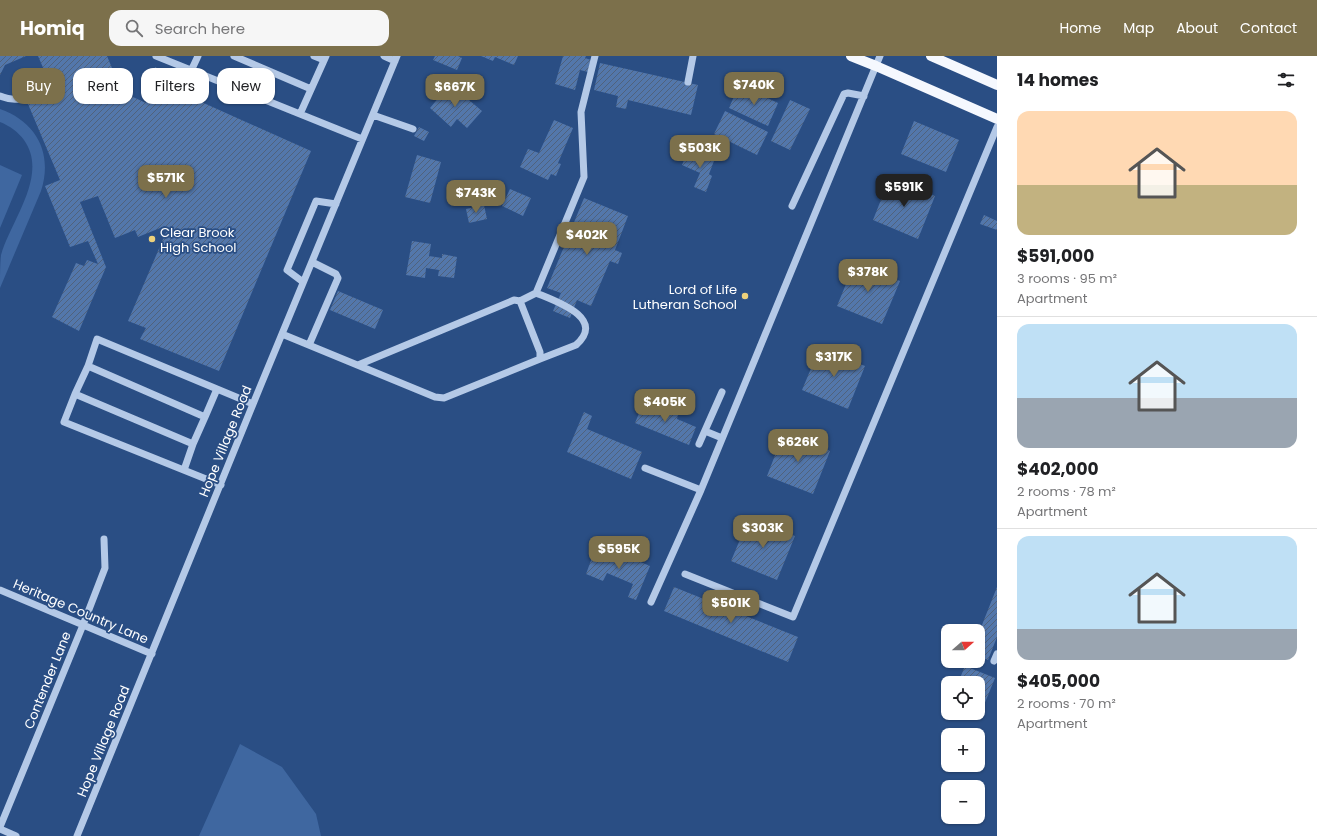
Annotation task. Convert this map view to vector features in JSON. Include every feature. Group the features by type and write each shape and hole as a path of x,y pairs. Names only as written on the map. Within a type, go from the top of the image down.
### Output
{"main road":[{"path":"851,56 878,61 997,119"},
{"path":"931,56 947,59 997,85"}],"street":[{"path":"156,56 184,68"},
{"path":"192,68 198,56"},
{"path":"234,56 312,89"},
{"path":"300,114 325,58 314,56"},
{"path":"384,56 396,59"},
{"path":"358,365 514,300 520,301 536,293 584,177 581,112 595,56"},
{"path":"688,82 693,56"},
{"name":"Hope Village Road","path":"77,836 303,282 396,59"},
{"path":"651,602 701,490 878,61"},
{"path":"209,78 362,139"},
{"path":"792,206 844,94 848,93 864,96"},
{"path":"0,96 12,100"},
{"path":"373,115 413,129"},
{"path":"685,574 793,617 997,127"},
{"path":"303,282 287,270 316,201 336,204"},
{"path":"309,345 338,278 336,274 312,262"},
{"path":"282,334 436,397 444,398 576,345 580,341 585,328 584,322 580,315 574,310 536,293"},
{"path":"520,301 540,352 540,359"},
{"path":"221,485 64,422 75,394 88,366 97,339 253,404"},
{"path":"88,366 205,417"},
{"path":"184,470 217,389"},
{"path":"699,444 722,392"},
{"path":"75,394 194,444"},
{"path":"705,431 722,438"},
{"path":"645,468 701,490"},
{"name":"Contender Lane","path":"0,828 105,568 104,539"},
{"name":"Heritage Country Lane","path":"0,590 152,654"},
{"path":"994,661 997,654"},
{"path":"0,828 16,836"}],"shaded area":[{"path":"0,109 24,122 32,131 39,141 45,164 41,191 0,288 1,255 26,198 32,168 31,154 24,140 14,130 0,122"},
{"path":"0,165 22,175 0,228"},
{"path":"240,744 282,767 316,814 321,836 199,836"}],"building":[{"path":"0,56 26,56 5,65 0,75"},
{"path":"38,56 107,56 112,68 73,68 73,104 133,104 133,97 141,101 141,104 206,104 311,151 219,371 140,339 146,328 128,321 167,230 165,226 138,237 135,230 115,238 98,196 80,202 106,267 79,331 52,317 76,263 84,266 87,260 98,264 88,241 70,247 45,186 60,180 28,104 65,104 65,68 43,68"},
{"path":"435,56 458,56 462,58 457,70 433,60"},
{"path":"481,56 518,56 514,65 495,57 493,61"},
{"path":"563,56 586,56 585,58 591,60 588,72 580,70 575,90 555,84"},
{"path":"600,63 698,85 691,115 628,100 626,109 616,107 618,96 594,90"},
{"path":"450,84 482,111 467,128 457,119 451,127 430,108"},
{"path":"739,85 778,103 768,126 729,108"},
{"path":"790,100 810,109 790,150 771,141"},
{"path":"725,111 768,132 757,155 714,134"},
{"path":"554,120 573,128 558,163 561,164 556,176 551,174 548,180 520,167 528,149 539,153"},
{"path":"914,121 959,140 946,172 901,154"},
{"path":"419,127 429,132 424,141 414,136"},
{"path":"688,150 714,161 709,174 712,176 706,192 694,187 700,173 682,165"},
{"path":"417,155 441,162 430,203 405,197"},
{"path":"890,177 935,196 918,239 873,220"},
{"path":"510,189 531,198 523,216 502,206"},
{"path":"584,198 628,216 615,250 622,253 618,264 610,261 591,306 577,300 570,318 553,311 561,293 547,288"},
{"path":"484,205 487,219 469,223 466,209"},
{"path":"984,215 997,221 997,230 980,224"},
{"path":"412,241 431,244 429,256 442,258 442,254 457,257 454,278 438,276 439,270 426,268 425,278 406,275"},
{"path":"855,262 900,281 882,324 837,306"},
{"path":"338,291 383,310 375,329 330,310"},
{"path":"820,347 865,366 848,409 802,390"},
{"path":"644,401 678,415 677,419 696,427 689,445 635,423"},
{"path":"584,412 592,416 587,429 642,452 631,479 567,452"},
{"path":"784,432 830,451 813,494 767,476"},
{"path":"749,518 795,536 777,580 731,561"},
{"path":"605,547 650,566 636,600 628,597 633,584 607,573 603,581 586,574 593,555 601,558"},
{"path":"674,587 798,637 788,662 664,611"},
{"path":"997,587 997,637 988,660 985,659 985,624 982,624"},
{"path":"964,668 970,668 995,678 985,703 985,676 961,676"}],"place":[{"name":"Clear Brook High School","path":"152,239"},
{"name":"Lord of Life Lutheran School","path":"745,296"}]}
